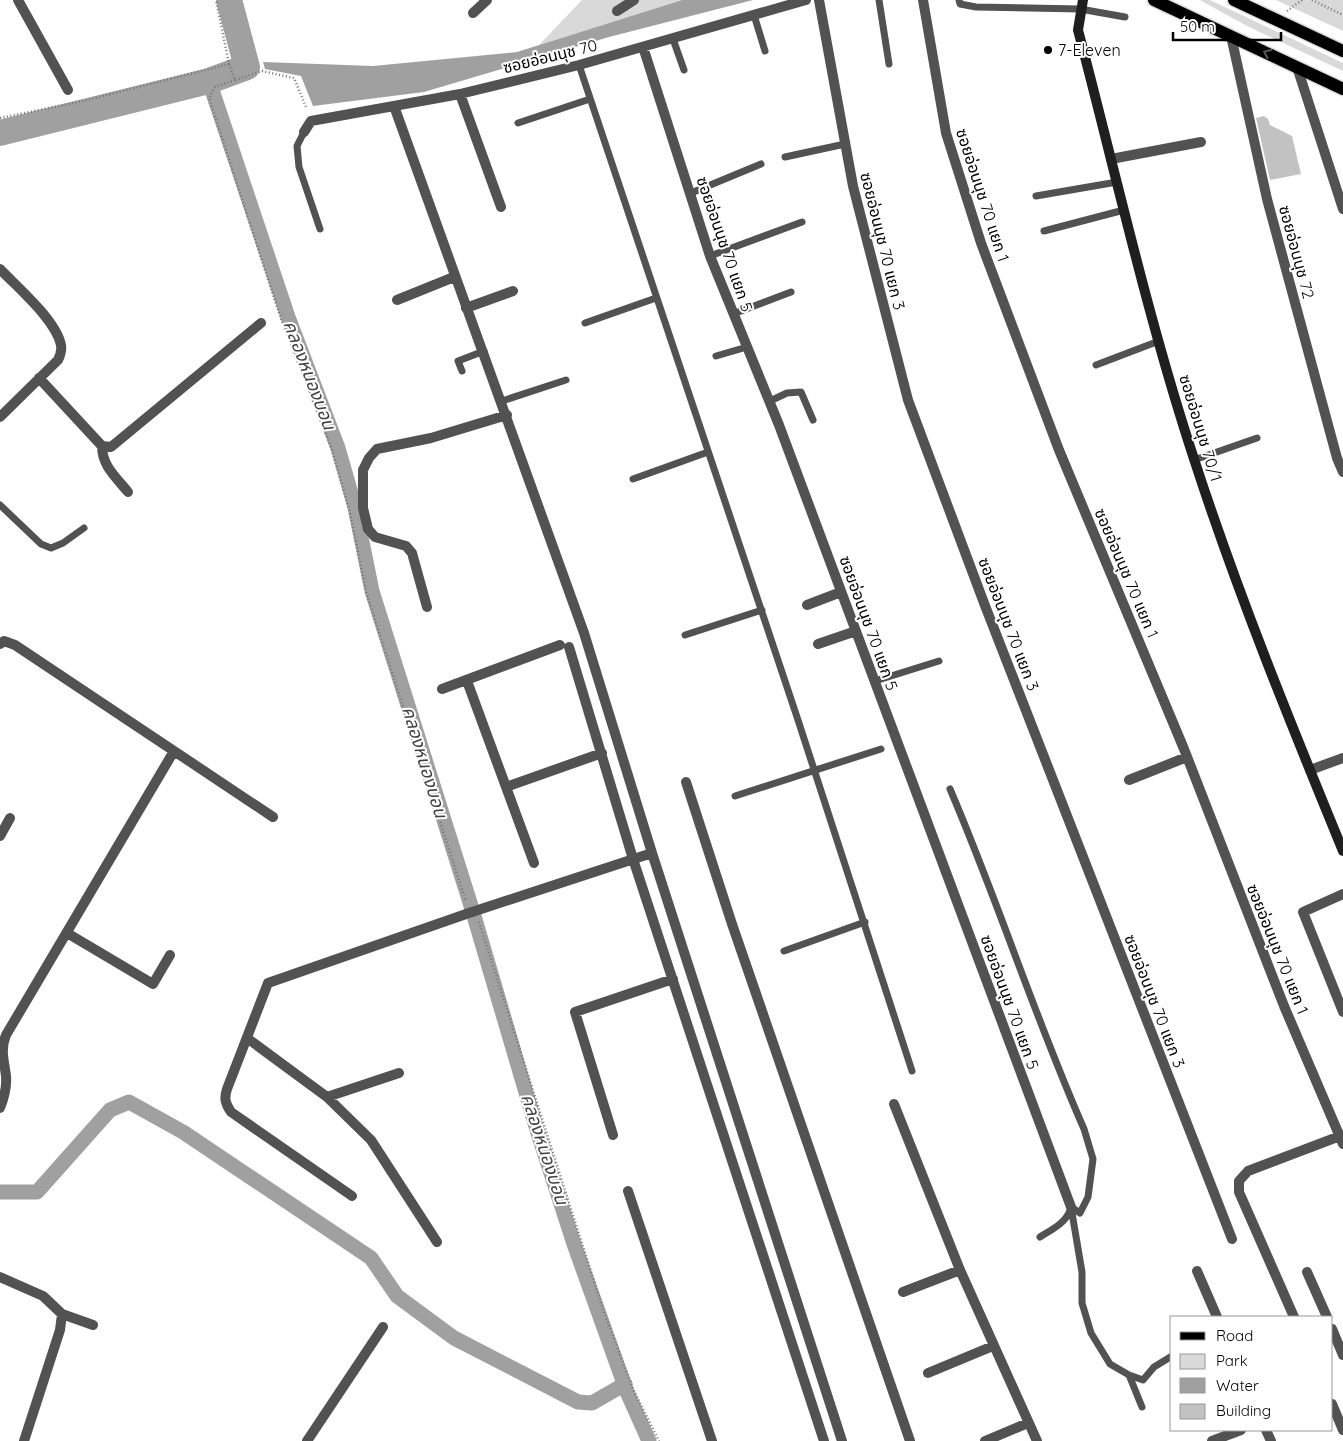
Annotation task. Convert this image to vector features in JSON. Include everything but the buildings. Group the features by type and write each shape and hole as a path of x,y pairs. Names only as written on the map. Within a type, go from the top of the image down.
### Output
{"main road":[{"path":"1154,0 1343,89"},
{"path":"1234,0 1343,51"}],"street":[{"path":"18,0 68,90"},
{"path":"473,13 488,0"},
{"path":"617,11 634,0"},
{"name":"ซอยอ่อนนุช 70","path":"304,132 311,121 460,94 579,65 806,0"},
{"name":"ซอยอ่อนนุช 70 แยก 3","path":"819,0 853,186 908,400 991,621 1232,1239"},
{"name":"ซอยอ่อนนุช 70 แยก 1","path":"923,0 946,133 981,243 1059,450 1187,757 1284,1006 1342,1138"},
{"name":"ซอยอ่อนนุช 70/1","path":"1082,5 1078,30 1159,341 1194,460 1244,606 1343,851"},
{"name":"ซอยอ่อนนุช 72","path":"1231,36 1267,199 1332,439 1343,472"},
{"name":"ซอยอ่อนนุช 70 แยก 5","path":"643,47 710,256 770,402 842,592 1070,1207"},
{"path":"1297,67 1343,209"},
{"path":"460,94 501,207"},
{"path":"394,106 454,276 484,351 584,633 652,853 842,1441"},
{"path":"1111,159 1202,142"},
{"path":"0,269 46,317 61,344 58,360 0,417"},
{"path":"396,300 454,276"},
{"path":"466,308 514,291"},
{"path":"40,378 102,446 111,447 261,323"},
{"path":"426,607 412,553 406,546 375,538 368,529 363,508 363,470 369,458 377,449 431,438 507,415"},
{"path":"1332,439 1343,435"},
{"path":"102,446 102,456 108,468 128,492"},
{"path":"807,605 842,592"},
{"path":"818,644 856,631"},
{"path":"0,644 4,641 15,645 272,816"},
{"path":"442,689 564,646 602,753 633,859 824,1441"},
{"path":"467,681 534,863"},
{"path":"0,1108 5,1095 6,1077 2,1057 2,1044 174,751"},
{"path":"506,787 602,753"},
{"path":"1129,780 1187,757"},
{"path":"1310,770 1343,758"},
{"path":"686,782 732,924 910,1441"},
{"path":"0,836 10,818"},
{"path":"352,1196 231,1112 224,1098 265,987 272,979 469,910 487,907 652,853"},
{"path":"1343,894 1306,909 1303,914 1343,1012"},
{"path":"67,932 152,984 170,955"},
{"path":"613,1136 575,1012 673,979"},
{"path":"247,1038 327,1097 371,1140 437,1242"},
{"path":"327,1097 399,1073"},
{"path":"894,1104 960,1270 1037,1441"},
{"path":"1294,1316 1239,1192 1238,1184 1240,1178 1248,1171 1342,1138"},
{"path":"628,1191 712,1441"},
{"path":"903,1292 960,1270"},
{"path":"1197,1271 1217,1316"},
{"path":"1307,1272 1327,1316"},
{"path":"0,1276 43,1296 62,1314 93,1325"},
{"path":"24,1441 60,1330 62,1314"},
{"path":"306,1441 383,1327"},
{"path":"1333,1331 1343,1354"},
{"path":"928,1373 993,1346"},
{"path":"1333,1406 1343,1430"},
{"path":"985,1441 1028,1423"},
{"path":"1212,1441 1238,1431"}],"lane":[{"path":"879,0 889,64"},
{"path":"959,0 960,4 976,7 1082,5 1125,17"},
{"path":"754,15 765,50"},
{"path":"673,39 684,70"},
{"path":"579,65 815,770 912,1071"},
{"path":"518,123 590,99"},
{"path":"304,132 297,146 299,168 320,229"},
{"path":"785,157 845,144"},
{"path":"690,193 761,164"},
{"path":"1036,196 1117,182"},
{"path":"1044,230 1124,210"},
{"path":"710,256 802,222"},
{"path":"733,314 791,292"},
{"path":"584,323 656,298"},
{"path":"1096,365 1159,341"},
{"path":"716,356 746,347"},
{"path":"462,371 458,361 484,351"},
{"path":"502,401 566,380"},
{"path":"770,402 787,393 801,392 813,420"},
{"path":"1194,460 1257,438"},
{"path":"633,479 708,452"},
{"path":"0,505 41,544 51,548 63,543 84,528"},
{"path":"685,635 762,610"},
{"path":"875,681 939,661"},
{"path":"735,796 881,749"},
{"path":"950,788 983,867 1009,944 1084,1129 1093,1159 1088,1197 1080,1213 1070,1207"},
{"path":"784,951 864,922"},
{"path":"1040,1237 1068,1216 1070,1207"},
{"path":"1070,1207 1082,1272 1082,1303 1091,1333 1110,1364 1129,1375 1143,1380 1154,1367 1170,1357"},
{"path":"1129,1375 1142,1407"}],"path":[{"path":"216,0 229,64 235,80"},
{"path":"1284,13 1302,0"},
{"path":"1312,0 1343,15"},
{"path":"0,118 83,101 229,64"},
{"path":"306,107 294,78 262,72 215,87 209,98 281,319 331,447 349,509 367,595 469,910"},
{"path":"478,920 604,1312 633,1389 659,1441"}],"green space":[{"path":"582,0 682,0 539,45"},
{"path":"1200,0 1210,0 1343,63 1343,71 1247,26"},
{"path":"1276,0 1343,0 1343,31"}],"water":[{"path":"682,0 753,0 609,37 424,92 313,106 301,76 265,69 263,62 373,66 517,52"}],"waterway":[{"name":"คลองหนองบอน","path":"0,133 209,81 247,67 229,0"},
{"name":"คลองหนองบอน","path":"209,81 288,317 338,448 355,507 372,591 472,909 537,1130 574,1244 627,1392 649,1441"},
{"path":"0,1192 37,1192 110,1110 129,1102 183,1132 371,1258 397,1296 454,1338 578,1402 592,1403 625,1384"}],"place":[{"name":"7-Eleven","path":"1048,50"}]}
